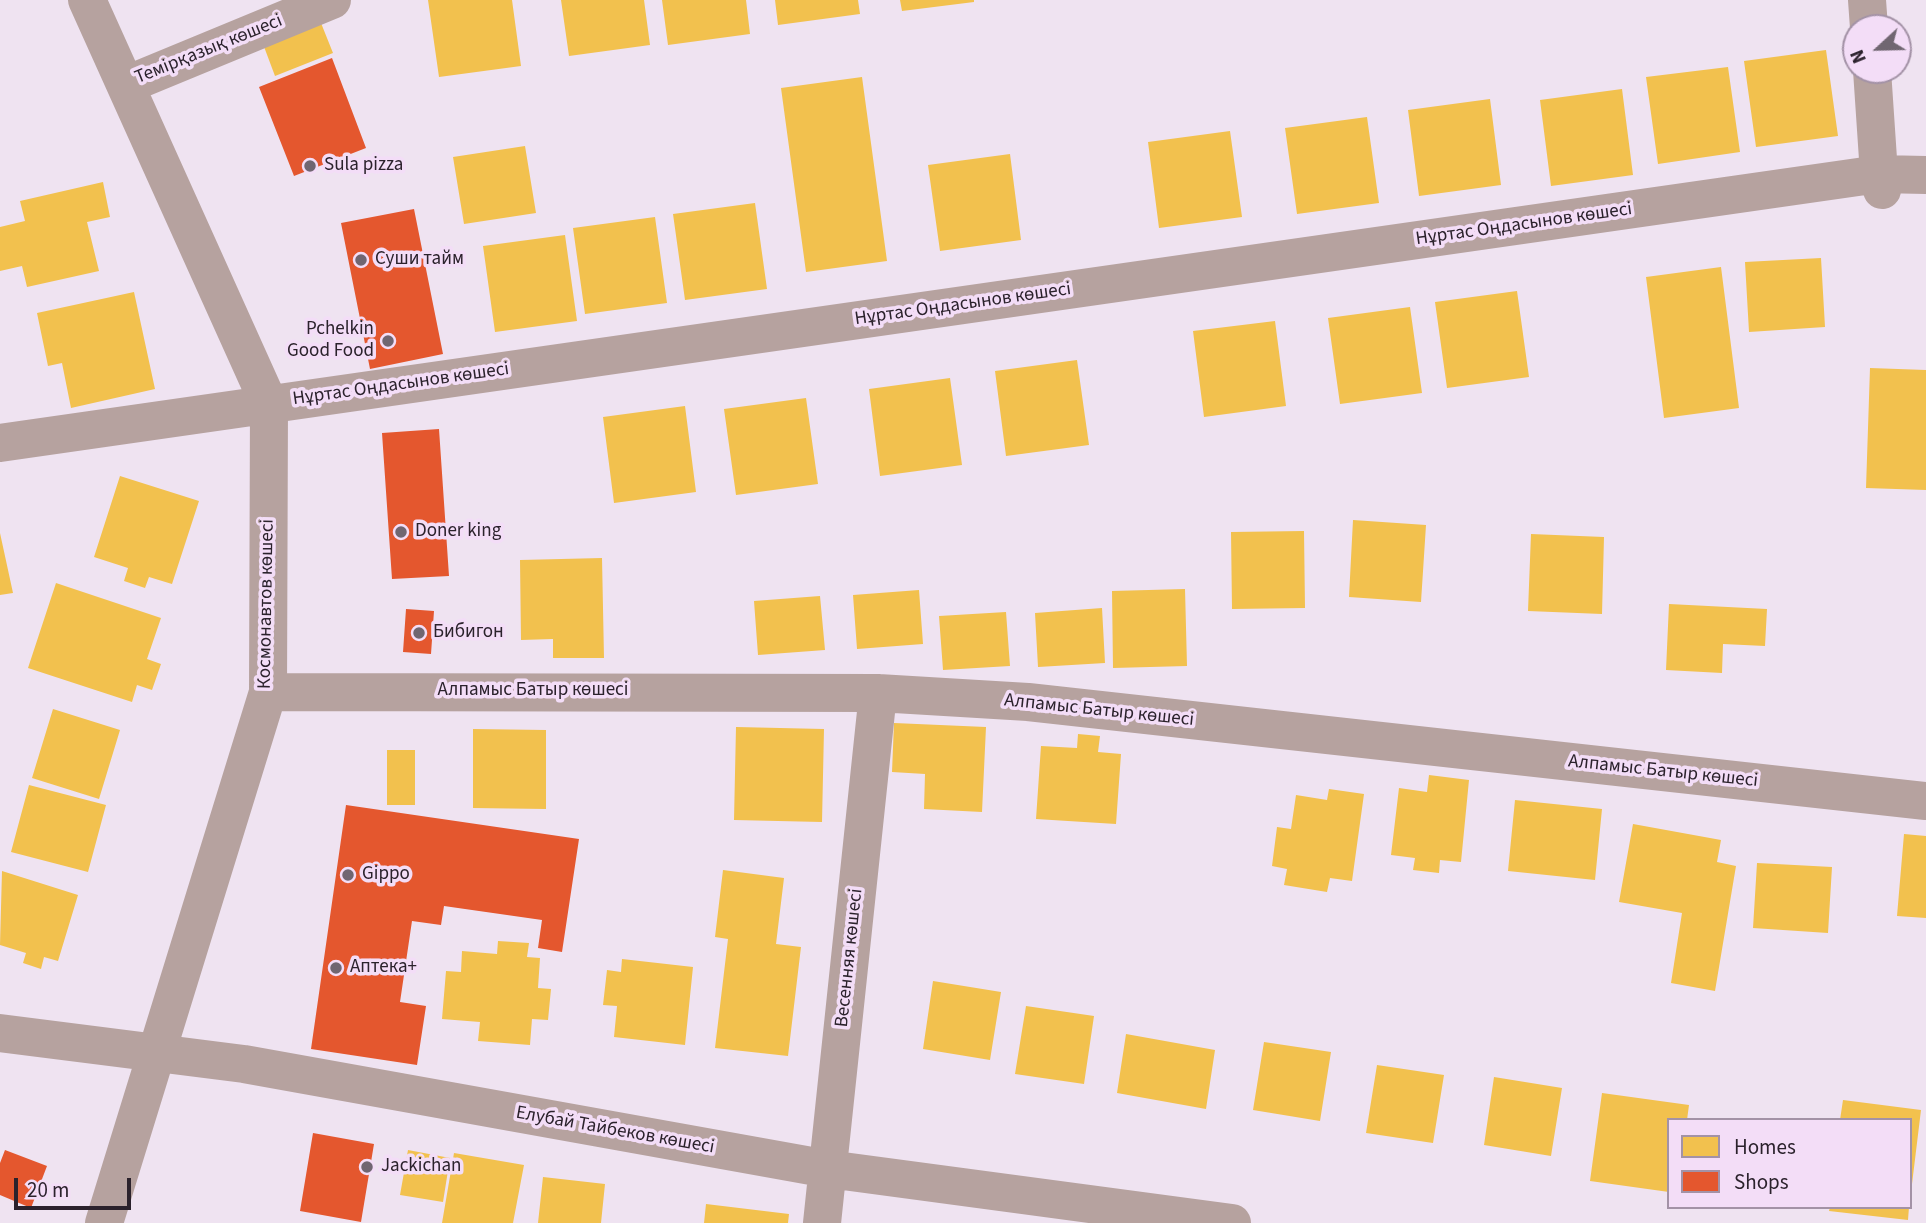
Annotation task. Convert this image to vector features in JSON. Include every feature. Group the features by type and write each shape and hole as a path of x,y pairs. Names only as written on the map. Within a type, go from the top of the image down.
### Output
{"street":[{"name":"Космонавтов көшесі","path":"88,0 270,404 268,692 104,1223"},
{"name":"Темірқазық көшесі","path":"126,85 331,0"},
{"path":"1873,84 1881,182"},
{"name":"Нұртас Оңдасынов көшесі","path":"0,443 1926,175"},
{"name":"Алпамыс Батыр көшесі","path":"268,692 878,693 1042,703 1926,801"},
{"name":"Весенняя көшесі","path":"822,1223 878,693"},
{"name":"Елубай Тайбеков көшесі","path":"0,1033 257,1067 828,1169 1232,1223"}],"building: Homes":[{"path":"428,0 512,0 521,66 439,77"},
{"path":"561,0 644,0 650,45 569,56"},
{"path":"662,0 746,0 750,34 668,45"},
{"path":"775,0 858,0 860,14 778,25"},
{"path":"900,0 974,0 974,2 902,11"},
{"path":"317,13 333,53 275,76 260,36"},
{"path":"1826,50 1838,136 1756,147 1744,61"},
{"path":"1728,67 1740,152 1658,164 1646,77"},
{"path":"862,77 887,261 806,272 781,88"},
{"path":"1622,89 1633,175 1551,186 1540,100"},
{"path":"1490,99 1501,185 1419,196 1408,110"},
{"path":"1367,117 1379,203 1297,214 1285,128"},
{"path":"1230,131 1242,217 1159,228 1148,142"},
{"path":"525,146 536,213 464,224 453,157"},
{"path":"1010,154 1021,240 940,251 928,165"},
{"path":"103,182 110,217 87,222 99,271 27,287 22,266 0,271 0,227 25,221 20,201"},
{"path":"755,203 767,289 685,300 673,214"},
{"path":"655,217 667,303 585,314 573,228"},
{"path":"565,235 577,321 495,332 483,246"},
{"path":"1821,258 1825,327 1749,332 1745,262"},
{"path":"1721,267 1739,408 1664,418 1646,277"},
{"path":"1517,291 1529,377 1447,388 1435,302"},
{"path":"134,292 155,389 71,408 62,363 48,366 37,313"},
{"path":"1410,307 1422,393 1340,404 1328,318"},
{"path":"1275,321 1286,406 1204,417 1193,331"},
{"path":"1077,360 1089,445 1006,456 995,371"},
{"path":"1870,368 1926,370 1926,490 1866,488"},
{"path":"950,378 962,465 880,476 869,389"},
{"path":"806,398 818,484 736,495 724,409"},
{"path":"685,406 696,492 614,503 603,417"},
{"path":"120,476 199,501 172,584 149,577 145,588 124,581 128,568 94,557"},
{"path":"1353,520 1426,525 1421,602 1349,597"},
{"path":"1304,531 1305,608 1232,609 1231,532"},
{"path":"0,533 13,593 0,595"},
{"path":"1531,534 1604,537 1602,614 1528,611"},
{"path":"602,558 604,658 553,658 553,639 521,640 520,560"},
{"path":"56,583 161,618 147,659 161,664 152,690 137,685 132,702 28,668"},
{"path":"1185,589 1187,666 1113,668 1112,591"},
{"path":"919,590 923,644 857,649 853,595"},
{"path":"820,596 825,650 758,655 754,601"},
{"path":"1669,604 1767,609 1765,646 1723,644 1722,673 1666,670"},
{"path":"1102,608 1105,663 1038,667 1035,613"},
{"path":"1006,612 1010,666 943,670 939,616"},
{"path":"53,709 120,730 99,799 32,778"},
{"path":"894,723 986,727 982,812 924,809 925,774 892,772"},
{"path":"736,727 824,729 822,822 734,820"},
{"path":"473,729 546,730 546,809 473,808"},
{"path":"1078,734 1100,736 1098,752 1121,754 1116,824 1036,819 1041,746 1077,748"},
{"path":"387,750 415,750 415,805 387,805"},
{"path":"1429,775 1469,780 1461,862 1440,860 1439,873 1413,870 1415,858 1391,855 1399,788 1427,792"},
{"path":"29,785 106,805 88,872 11,852"},
{"path":"1329,789 1364,794 1352,881 1330,878 1327,892 1284,885 1287,869 1272,866 1277,827 1291,829 1296,795 1327,800"},
{"path":"1515,800 1602,809 1595,880 1508,871"},
{"path":"1633,824 1721,840 1717,862 1736,866 1715,991 1671,983 1682,913 1619,902"},
{"path":"1904,834 1926,836 1926,918 1897,916"},
{"path":"1757,863 1832,867 1828,933 1753,928"},
{"path":"723,870 784,878 776,944 801,947 788,1056 715,1048 728,939 715,937"},
{"path":"2,871 78,895 58,961 44,957 41,969 23,963 26,953 0,945"},
{"path":"498,941 529,943 527,957 540,958 538,988 551,989 548,1020 532,1019 530,1045 478,1041 480,1022 442,1019 446,971 461,972 462,951 497,954"},
{"path":"622,959 693,967 685,1045 614,1037 617,1006 603,1005 607,970 621,972"},
{"path":"933,981 1001,992 990,1060 923,1049"},
{"path":"1026,1006 1094,1016 1084,1084 1015,1074"},
{"path":"1126,1034 1215,1050 1206,1109 1117,1093"},
{"path":"1264,1042 1331,1052 1320,1121 1253,1110"},
{"path":"1377,1065 1444,1075 1433,1143 1366,1133"},
{"path":"1494,1077 1562,1088 1551,1156 1484,1145"},
{"path":"1602,1093 1689,1105 1687,1118 1667,1118 1667,1192 1590,1181"},
{"path":"1843,1100 1921,1110 1912,1184 1912,1118 1840,1118"},
{"path":"408,1150 450,1158 443,1202 400,1195"},
{"path":"454,1153 524,1165 513,1223 442,1223"},
{"path":"543,1177 605,1184 601,1223 538,1223"},
{"path":"706,1204 789,1214 788,1223 704,1223"},
{"path":"1830,1209 1909,1209 1908,1220"}],"building: Shops":[{"path":"332,58 366,148 294,176 259,87"},
{"path":"414,209 443,354 370,369 341,223"},
{"path":"439,429 449,576 392,579 382,433"},
{"path":"406,609 434,611 431,654 403,652"},
{"path":"346,805 579,839 562,952 538,948 542,920 444,906 441,925 412,921 400,1002 426,1006 417,1065 311,1049"},
{"path":"313,1133 374,1144 361,1222 300,1211"},
{"path":"5,1150 47,1166 31,1208 0,1195 0,1163"}],"place":[{"name":"Sula pizza","path":"310,166"},
{"name":"Суши тайм","path":"361,260"},
{"name":"Pchelkin Good Food","path":"388,341"},
{"name":"Doner king","path":"401,532"},
{"name":"Бибигон","path":"419,633"},
{"name":"Gippo","path":"348,875"},
{"name":"Аптека+","path":"336,968"},
{"name":"Jackichan","path":"367,1167"}]}
